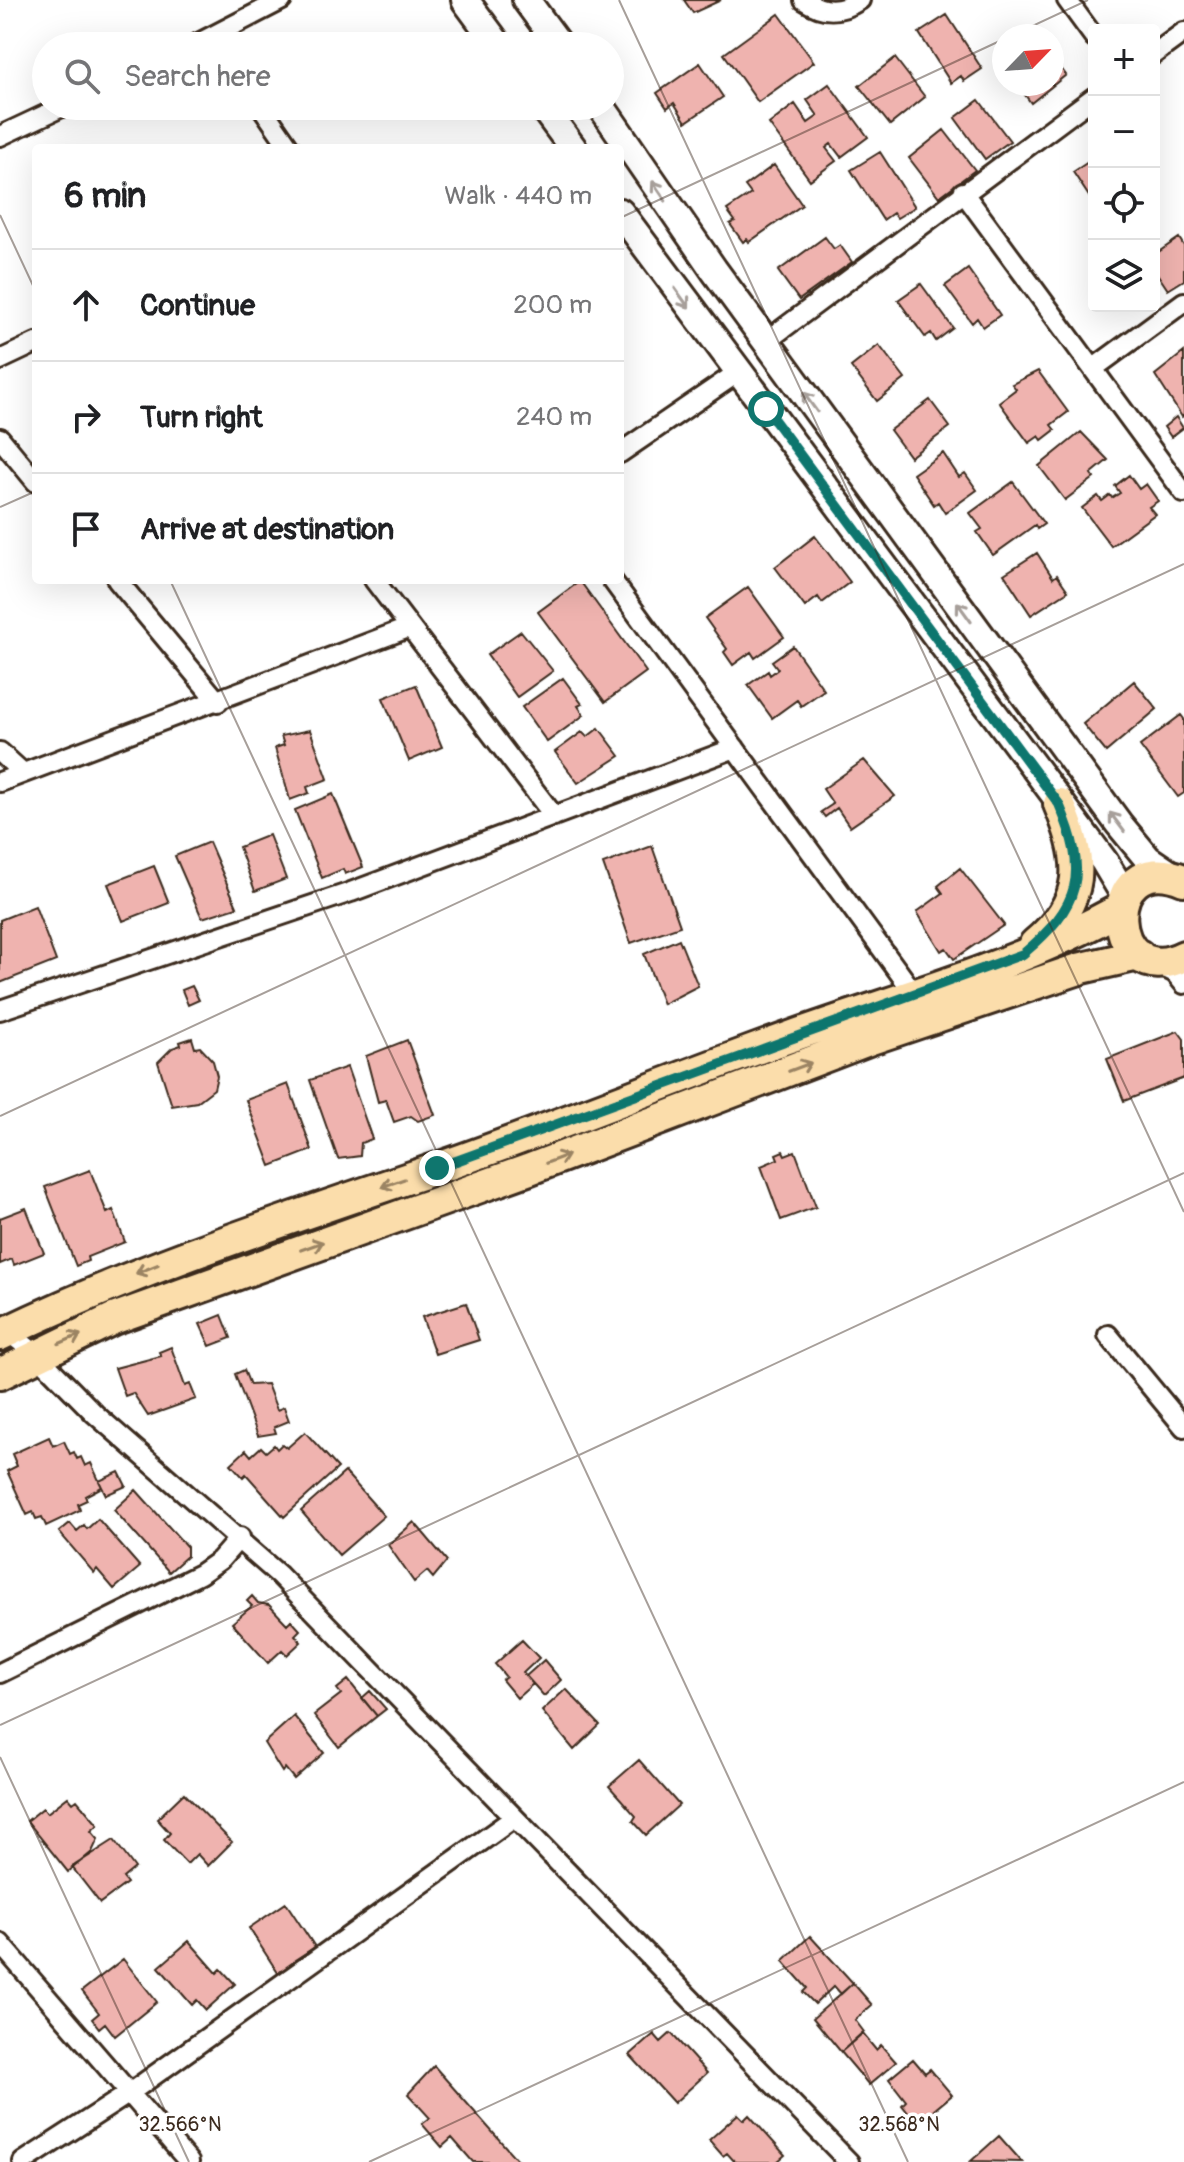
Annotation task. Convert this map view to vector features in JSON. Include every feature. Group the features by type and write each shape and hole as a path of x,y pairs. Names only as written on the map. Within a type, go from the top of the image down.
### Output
{"main road":[{"path":"465,0 489,32"},
{"path":"526,0 550,32"},
{"path":"552,120 570,144"},
{"path":"611,120 765,342 1119,824 1148,859 1178,878"},
{"path":"624,218 1104,861 1122,902 1122,935 1145,958"},
{"path":"1023,954 1064,914 1075,889 1076,848 1059,804"},
{"path":"2,1331 190,1252 466,1158 1023,954 1122,902 1145,878 1178,878"},
{"path":"0,1374 113,1319 530,1169 871,1039 1082,968 1145,958 1164,962 1184,956"}],"street":[{"path":"231,32 282,0"},
{"path":"804,0 818,10 831,12 860,0"},
{"path":"1067,0 1088,29"},
{"path":"1160,50 1184,32"},
{"path":"765,342 1088,101"},
{"path":"0,136 34,120"},
{"path":"271,120 287,144"},
{"path":"963,192 1184,493"},
{"path":"1094,368 1184,302"},
{"path":"0,360 32,345"},
{"path":"624,450 737,373"},
{"path":"0,438 32,477"},
{"path":"120,584 218,702"},
{"path":"377,584 554,816"},
{"path":"615,584 914,993"},
{"path":"0,782 408,628"},
{"path":"0,1010 351,892 735,748"},
{"path":"0,752 23,773"},
{"path":"1145,958 1175,973 1184,984"},
{"path":"2,1331 36,1354 95,1414 240,1537 844,2161"},
{"path":"1108,1335 1184,1427"},
{"path":"0,1673 200,1574 220,1560 240,1537"},
{"path":"23,2162 128,2094 514,1818"},
{"path":"0,1943 189,2162"}],"building":[{"path":"684,0 721,0 693,13"},
{"path":"779,14 814,62 758,102 724,54"},
{"path":"947,15 982,69 964,81 961,76 951,83 919,33"},
{"path":"895,58 925,97 890,125 859,86"},
{"path":"700,63 723,97 686,122 674,103 667,108 657,93"},
{"path":"829,84 868,137 841,157 831,144 826,148 836,161 810,180 769,124 795,104 808,123 818,116 807,100"},
{"path":"1026,96 1040,96 1031,103"},
{"path":"979,100 1010,141 985,159 955,118"},
{"path":"944,130 975,170 939,197 909,158"},
{"path":"880,152 915,207 897,218 893,213 883,220 851,170"},
{"path":"1088,162 1088,195 1073,172"},
{"path":"774,165 802,205 749,242 747,239 743,242 730,224 735,221 727,210 751,194 745,186"},
{"path":"825,237 834,249 840,245 852,262 799,300 778,271"},
{"path":"1179,238 1184,246 1184,280 1168,290 1160,278 1160,251"},
{"path":"968,269 1000,315 983,327 977,318 972,323 945,286"},
{"path":"921,284 953,328 936,341 931,333 925,337 898,300"},
{"path":"879,345 905,379 877,401 851,367"},
{"path":"1184,352 1184,415 1182,417 1155,375"},
{"path":"1038,371 1068,412 1051,425 1055,430 1042,440 1039,436 1029,443 999,402 1016,389 1012,384"},
{"path":"930,400 950,427 910,457 890,430"},
{"path":"1176,417 1183,428 1171,437 1164,427"},
{"path":"1081,432 1108,460 1091,474 1094,478 1065,500 1039,466"},
{"path":"943,453 959,477 965,473 977,490 945,513 938,502 934,505 913,474"},
{"path":"1129,475 1139,489 1146,484 1158,501 1149,507 1155,514 1111,546 1082,508 1098,496 1102,501 1120,493 1115,486"},
{"path":"1013,482 1044,524 1037,529 1035,525 993,555 977,532 982,529 970,513"},
{"path":"815,536 850,582 822,603 818,597 805,607 775,567"},
{"path":"1037,553 1053,578 1057,575 1068,591 1031,615 1004,574"},
{"path":"576,584 582,584 646,672 605,702 538,612"},
{"path":"748,587 784,637 755,658 751,652 733,665 724,652 727,649 705,618"},
{"path":"521,631 553,671 517,697 487,655"},
{"path":"793,646 824,690 801,706 797,700 772,718 748,685 768,671 770,675 778,669 772,661"},
{"path":"563,678 582,704 578,706 584,715 547,742 522,707"},
{"path":"1134,681 1157,709 1106,752 1083,724"},
{"path":"416,685 442,747 409,761 383,698"},
{"path":"1181,715 1184,719 1184,793 1178,797 1140,746"},
{"path":"599,728 620,756 578,783 555,752 582,732 587,737"},
{"path":"310,730 328,779 307,787 309,793 290,800 275,748 284,745 281,736"},
{"path":"864,760 895,796 850,827 837,808 825,817 821,812 833,804 823,789"},
{"path":"333,794 363,867 345,874 343,869 322,878 295,810"},
{"path":"269,835 286,879 255,891 239,847"},
{"path":"209,842 237,907 202,918 175,856"},
{"path":"652,846 680,926 631,943 603,864"},
{"path":"154,866 169,903 123,921 108,884"},
{"path":"960,868 1004,925 954,959 946,948 941,951 917,912 943,893 938,886"},
{"path":"35,906 56,961 0,983 0,920"},
{"path":"679,939 698,986 663,1004 644,954"},
{"path":"192,986 199,1000 188,1005 182,990"},
{"path":"1178,1031 1184,1039 1184,1078 1124,1101 1107,1059"},
{"path":"192,1038 195,1048 200,1047 213,1061 217,1076 214,1089 197,1102 172,1106 158,1062 172,1048 181,1045 180,1042"},
{"path":"407,1040 435,1115 418,1121 411,1116 394,1122 386,1100 378,1102 366,1056"},
{"path":"347,1067 372,1139 361,1143 360,1156 338,1159 310,1080"},
{"path":"288,1084 312,1150 271,1166 246,1100"},
{"path":"783,1151 785,1155 795,1151 816,1207 781,1220 761,1166 778,1159 776,1154"},
{"path":"90,1170 107,1213 113,1210 125,1242 87,1257 88,1261 76,1266 45,1187"},
{"path":"26,1208 44,1253 14,1265 12,1259 0,1264 0,1218"},
{"path":"466,1303 479,1340 435,1354 422,1317"},
{"path":"222,1315 231,1338 210,1346 200,1324"},
{"path":"171,1347 185,1386 190,1384 196,1399 148,1416 133,1393 125,1396 115,1368 161,1356 159,1352"},
{"path":"244,1370 250,1385 267,1384 277,1410 284,1407 289,1421 274,1427 276,1433 258,1436 235,1374"},
{"path":"305,1432 338,1468 284,1517 246,1474 243,1477 231,1464 246,1450 251,1456 261,1447 266,1452 274,1445 277,1449 282,1444 287,1448"},
{"path":"49,1437 53,1446 64,1441 70,1454 74,1452 77,1459 81,1457 85,1466 91,1463 102,1487 85,1496 87,1500 78,1504 80,1510 46,1526 42,1517 36,1519 33,1512 27,1515 7,1471 17,1466 12,1454"},
{"path":"119,1472 126,1486 106,1495 99,1481"},
{"path":"345,1472 384,1516 339,1555 301,1511"},
{"path":"136,1490 187,1547 187,1556 169,1572 114,1510"},
{"path":"98,1519 140,1567 114,1589 97,1569 94,1573 59,1532 70,1523 77,1531 84,1525 87,1529"},
{"path":"414,1522 447,1561 433,1578 427,1571 414,1582 388,1545"},
{"path":"252,1596 258,1603 269,1605 287,1624 291,1620 300,1630 295,1635 301,1642 287,1655 282,1650 268,1663 232,1623 252,1606 247,1601"},
{"path":"522,1640 539,1658 523,1673 533,1684 517,1698 502,1680 506,1677 495,1664"},
{"path":"544,1660 561,1680 544,1696 526,1676"},
{"path":"348,1680 377,1716 339,1747 314,1715 341,1694 337,1689"},
{"path":"566,1689 600,1725 574,1750 542,1711"},
{"path":"370,1691 386,1709 377,1716 362,1698"},
{"path":"294,1716 324,1753 294,1779 285,1768 282,1772 264,1743"},
{"path":"639,1760 679,1805 646,1835 633,1821 636,1816 609,1786"},
{"path":"184,1793 232,1842 208,1866 197,1854 187,1864 164,1840 170,1833 157,1819"},
{"path":"68,1797 73,1803 77,1800 98,1825 91,1831 98,1839 92,1852 68,1872 27,1821 43,1808 47,1813"},
{"path":"114,1840 135,1868 123,1878 127,1883 100,1903 72,1867"},
{"path":"286,1903 315,1947 295,1960 300,1967 280,1976 249,1928"},
{"path":"810,1936 853,1983 841,1994 834,1986 815,2004 803,1992 807,1988 783,1961"},
{"path":"189,1941 217,1973 221,1969 235,1984 206,2010 197,2000 192,2005 159,1967"},
{"path":"123,1959 157,2002 115,2036 105,2023 99,2028 92,2019 99,2013 82,1991"},
{"path":"853,1983 872,2005 855,2020 864,2032 841,2052 813,2018"},
{"path":"671,2033 707,2073 674,2103 630,2055 654,2034 661,2042"},
{"path":"862,2033 876,2050 881,2045 896,2062 869,2085 841,2052"},
{"path":"913,2059 925,2073 930,2069 952,2095 917,2124 902,2105 906,2101 889,2079"},
{"path":"434,2066 519,2162 473,2162 452,2138 442,2147 422,2124 430,2118 408,2094"},
{"path":"738,2114 744,2120 749,2115 785,2155 777,2162 735,2162 727,2153 723,2156 709,2140"},
{"path":"999,2136 1022,2162 971,2161"}],"route":[{"path":"437,1168 1023,954 1046,935 1070,903 1078,876 1078,862 1072,833 1059,804 766,409"}]}
